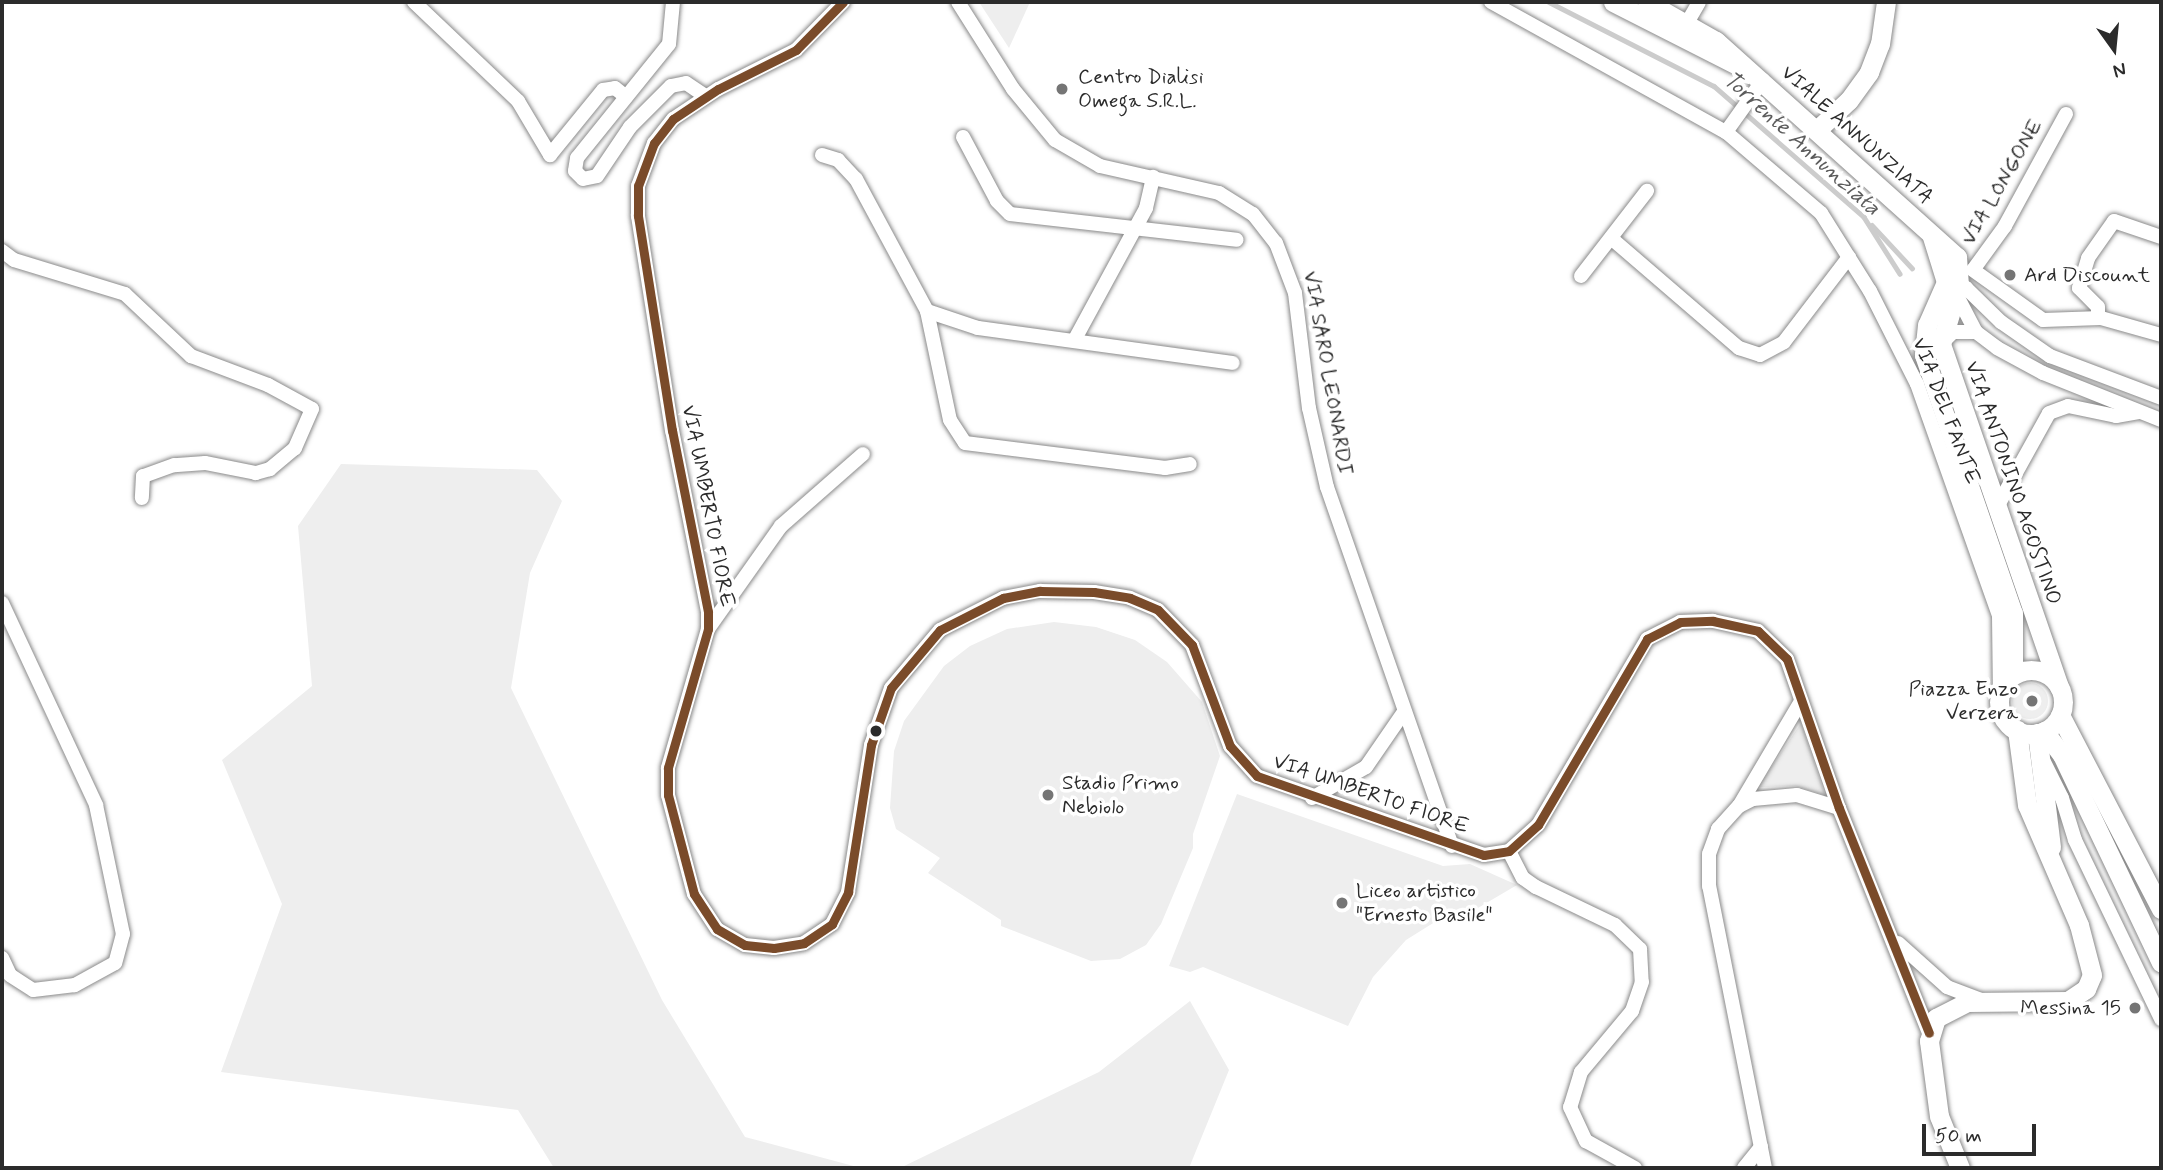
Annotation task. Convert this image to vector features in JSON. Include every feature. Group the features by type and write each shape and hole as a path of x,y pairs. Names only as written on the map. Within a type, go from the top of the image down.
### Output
{"main road":[{"name":"VIALE ANNUNZIATA","path":"1613,2 1756,81"},
{"name":"VIALE ANNUNZIATA","path":"1647,2 1687,23 1756,81 1819,128 1957,257 1959,283"},
{"path":"1819,128 1849,100 1869,72 1880,44 1886,2"},
{"path":"1930,233 1959,283"},
{"name":"VIA ANTONINO AGOSTINO","path":"1959,283 1941,344 2059,687"},
{"name":"VIA ANTONINO AGOSTINO","path":"1959,283 1924,336 1924,355 2013,613 2013,675"},
{"path":"2161,909 2060,715 2059,687 2053,678 2034,670 2013,675 2000,694 2004,719 2062,755 2161,963"},
{"path":"1960,1168 1939,1116 1929,1033 1936,1018 1950,1007 1986,1002 2060,1003 2076,998 2089,982 2090,954 2052,855 2027,805 2031,738 2060,715"},
{"path":"2031,738 2052,855"}],"street":[{"path":"414,2 518,101 550,155 603,90 615,88 626,97"},
{"path":"673,2 669,44 577,158 578,177 597,176 630,127 671,86 686,83 705,96"},
{"name":"VIA UMBERTO FIORE","path":"844,2 816,34 784,58 705,96 673,120 654,143 641,172 637,202 672,430 706,595 708,629 671,753 668,795 700,907 717,929 745,945 790,946 832,924 848,892 872,745 891,688 940,630 970,610 1003,598 1040,591 1094,592 1130,598 1158,610 1192,645 1237,758 1256,776 1452,846 1484,855 1508,851"},
{"name":"VIA SARO LEONARDI","path":"958,2 1013,89 1055,140 1100,166 1200,186 1237,203 1266,228 1284,257 1295,293 1311,418 1327,487 1452,846"},
{"name":"VIA DEL FANTE","path":"1491,2 1729,128 1821,213 1896,339 1917,384 1999,616 2000,694"},
{"path":"1687,23 1699,2"},
{"path":"1729,128 1756,81"},
{"name":"VIA LONGONE","path":"1959,283 2005,226 2066,114"},
{"path":"963,137 997,201 1010,214 1237,240"},
{"path":"822,155 838,159 856,179 927,312 950,420 965,443 1165,468 1189,464"},
{"path":"1075,339 1146,208 1153,177"},
{"path":"1581,276 1647,191"},
{"path":"2098,317 2098,307 2079,288 2088,258 2114,221 2161,237"},
{"path":"1611,238 1739,348 1760,355 1784,342 1849,257"},
{"path":"2,255 125,294 191,356 268,385 312,409 295,448 266,471 195,463 174,465 143,476 142,498"},
{"path":"1959,283 2050,356 2161,398"},
{"path":"1959,283 2043,320 2098,317 2161,335"},
{"path":"1959,283 1976,332"},
{"path":"927,312 978,328 1075,339 1233,363"},
{"path":"1941,344 1953,331 1976,332 2043,373 2161,420"},
{"path":"1896,339 1932,378"},
{"path":"1997,507 2049,413 2068,406 2116,416 2141,412"},
{"path":"708,629 781,526 863,454"},
{"path":"2,603 96,804 123,934 115,963 75,985 33,990 10,975 2,958"},
{"path":"1635,1168 1586,1141 1570,1107 1581,1072 1632,1011 1642,982 1640,949 1615,925 1536,887 1523,878 1508,851 1538,825 1638,649 1657,631 1692,621 1758,631 1787,659 1839,808 1895,940 1929,1033"},
{"path":"1765,1168 1708,870 1718,829 1739,806 1801,701"},
{"path":"1312,798 1366,767 1404,712"},
{"path":"2031,738 2161,1019"},
{"path":"1739,806 1784,793 1839,808"},
{"path":"2043,793 2064,809"},
{"path":"1895,940 1947,987 1986,1002"},
{"path":"1744,1168 1760,1147"}],"shaded area":[{"path":"979,2 1030,2 1009,48"},
{"path":"341,464 537,470 562,501 530,573 511,688 662,1000 745,1137 861,1168 554,1168 518,1110 221,1072 282,904 222,760 312,686 298,526"},
{"name":"Stadio Primo Nebiolo","path":"1054,622 1096,627 1135,640 1167,662 1202,702 1220,756 1193,834 1193,848 1161,924 1146,945 1120,959 1091,961 1001,926 1001,920 928,873 940,858 896,829 890,808 894,751 904,721 944,666 970,646 1007,629"},
{"path":"2030,683 2043,688 2048,701 2043,714 2030,719 2017,714 2012,701 2017,688"},
{"path":"1801,723 1825,795 1795,786 1758,787"},
{"name":"Liceo artistico \"Ernesto Basile\"","path":"1237,794 1443,866 1470,864 1517,885 1454,922 1446,915 1406,940 1373,977 1348,1026 1203,967 1190,972 1169,966"},
{"path":"1190,1001 1229,1070 1189,1168 900,1168 1099,1072"}],"waterway":[{"name":"Torrente Annunziata","path":"1549,2 1714,86 1864,217 1900,274"},
{"path":"1872,225 1912,268"}],"transit line":[{"path":"843,2 796,50 718,89 673,119 654,143 638,186 638,216 672,430 708,612 708,629 668,768 668,795 694,894 717,929 745,945 774,948 804,943 832,924 848,892 871,745 891,688 940,630 1003,598 1040,591 1094,592 1130,598 1158,610 1192,645 1230,746 1257,776 1484,855 1509,851 1538,825 1647,639 1680,622 1713,621 1758,631 1787,659 1839,808 1929,1033"}],"place":[{"name":"Centro Dialisi Omega S.R.L.","path":"1062,89"},
{"name":"Ard Discount","path":"2010,275"},
{"name":"Piazza Enzo Verzera","path":"2032,701"},
{"name":"Stadio Primo Nebiolo","path":"1048,795"},
{"name":"Liceo artistico \"Ernesto Basile\"","path":"1342,903"},
{"name":"Messina 15","path":"2135,1008"}]}
